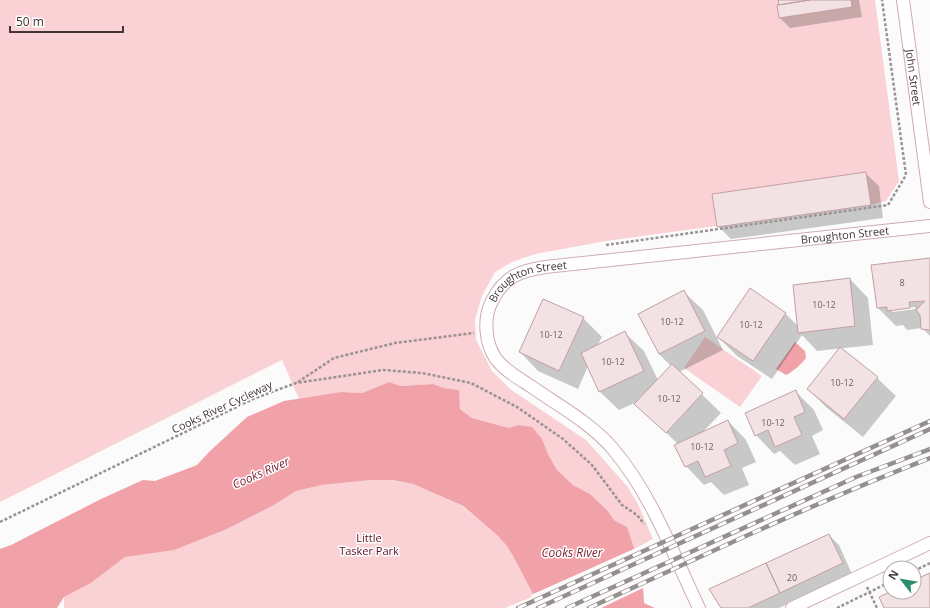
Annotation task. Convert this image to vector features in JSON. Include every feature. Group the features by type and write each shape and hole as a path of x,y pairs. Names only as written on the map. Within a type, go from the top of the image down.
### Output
{"street":[{"name":"John Street","path":"903,0 930,202"},
{"name":"Broughton Street","path":"699,608 660,524 634,478 620,458 601,436 503,366 496,359 486,330 490,305 502,284 522,272 533,269 930,226"},
{"path":"792,608 930,543"}],"path":[{"path":"606,245 888,205 906,175 882,0"},
{"path":"296,383 334,358 395,343 486,330"},
{"name":"Cooks River Cycleway","path":"0,522 253,399 296,383 383,370 422,373 471,383 518,407 563,439 592,465 622,505 637,515 647,529"},
{"path":"861,575 877,608"},
{"path":"837,608 882,586"}],"green space":[{"path":"0,0 875,0 899,181 886,201 871,205 606,241 535,254 512,262 495,272 482,296 475,319 476,340 492,371 510,389 586,440 627,486 638,504 653,539 634,549 627,527 614,520 607,510 590,494 573,485 557,470 542,439 518,425 509,428 472,418 460,409 458,390 444,388 433,384 401,386 389,382 362,393 341,392 299,399 282,360 0,502"},
{"path":"705,337 762,376 740,407 684,368"},
{"name":"Little Tasker Park","path":"371,480 393,480 413,484 462,506 498,536 507,546 534,596 505,608 64,608 64,597 91,583 125,557 227,529 274,505 296,491 322,485"}],"water":[{"path":"795,342 805,351 806,358 797,368 786,375 776,369"},
{"name":"Cooks River","path":"389,382 401,386 433,384 444,388 459,390 460,409 472,418 509,428 518,425 532,427 542,439 557,470 573,485 590,494 607,510 614,520 627,527 641,574 644,603 655,608 539,608 507,546 498,536 463,506 413,484 393,480 371,480 322,485 296,491 274,505 227,529 174,550 125,557 91,583 64,597 57,608 0,608 0,549 143,480 155,481 197,465 247,417 284,401 341,392 362,393"}],"pier":[{"path":"636,548 645,587 601,608 537,608 531,595"}],"building":[{"path":"778,0 810,0 779,5"},
{"path":"810,0 851,0 852,7 779,18 777,5"},
{"path":"866,172 871,205 717,227 712,194"},
{"path":"930,258 930,330 921,329 920,315 916,310 925,301 909,302 910,308 887,311 887,307 877,308 871,265"},
{"path":"850,278 855,326 798,333 793,285"},
{"path":"750,288 786,313 753,361 717,337"},
{"path":"684,290 705,331 659,354 638,314"},
{"path":"543,299 584,317 559,371 519,352"},
{"path":"625,331 644,371 599,392 581,353"},
{"path":"840,347 878,377 844,419 807,389"},
{"path":"672,364 703,393 666,433 634,404"},
{"path":"796,390 805,412 794,417 802,435 775,447 768,430 755,436 745,413"},
{"path":"728,420 738,443 724,450 731,466 705,477 698,461 685,467 674,445"},
{"path":"829,534 843,563 780,593 766,563"},
{"path":"766,563 780,593 748,608 721,608 709,589"},
{"path":"930,573 930,608 884,608 879,597 882,596 882,600 922,600 922,576"}],"railway":[{"path":"518,608 930,421"},
{"path":"538,608 930,429"},
{"path":"567,608 856,477 930,449"},
{"path":"589,608 801,512 930,458"}]}
